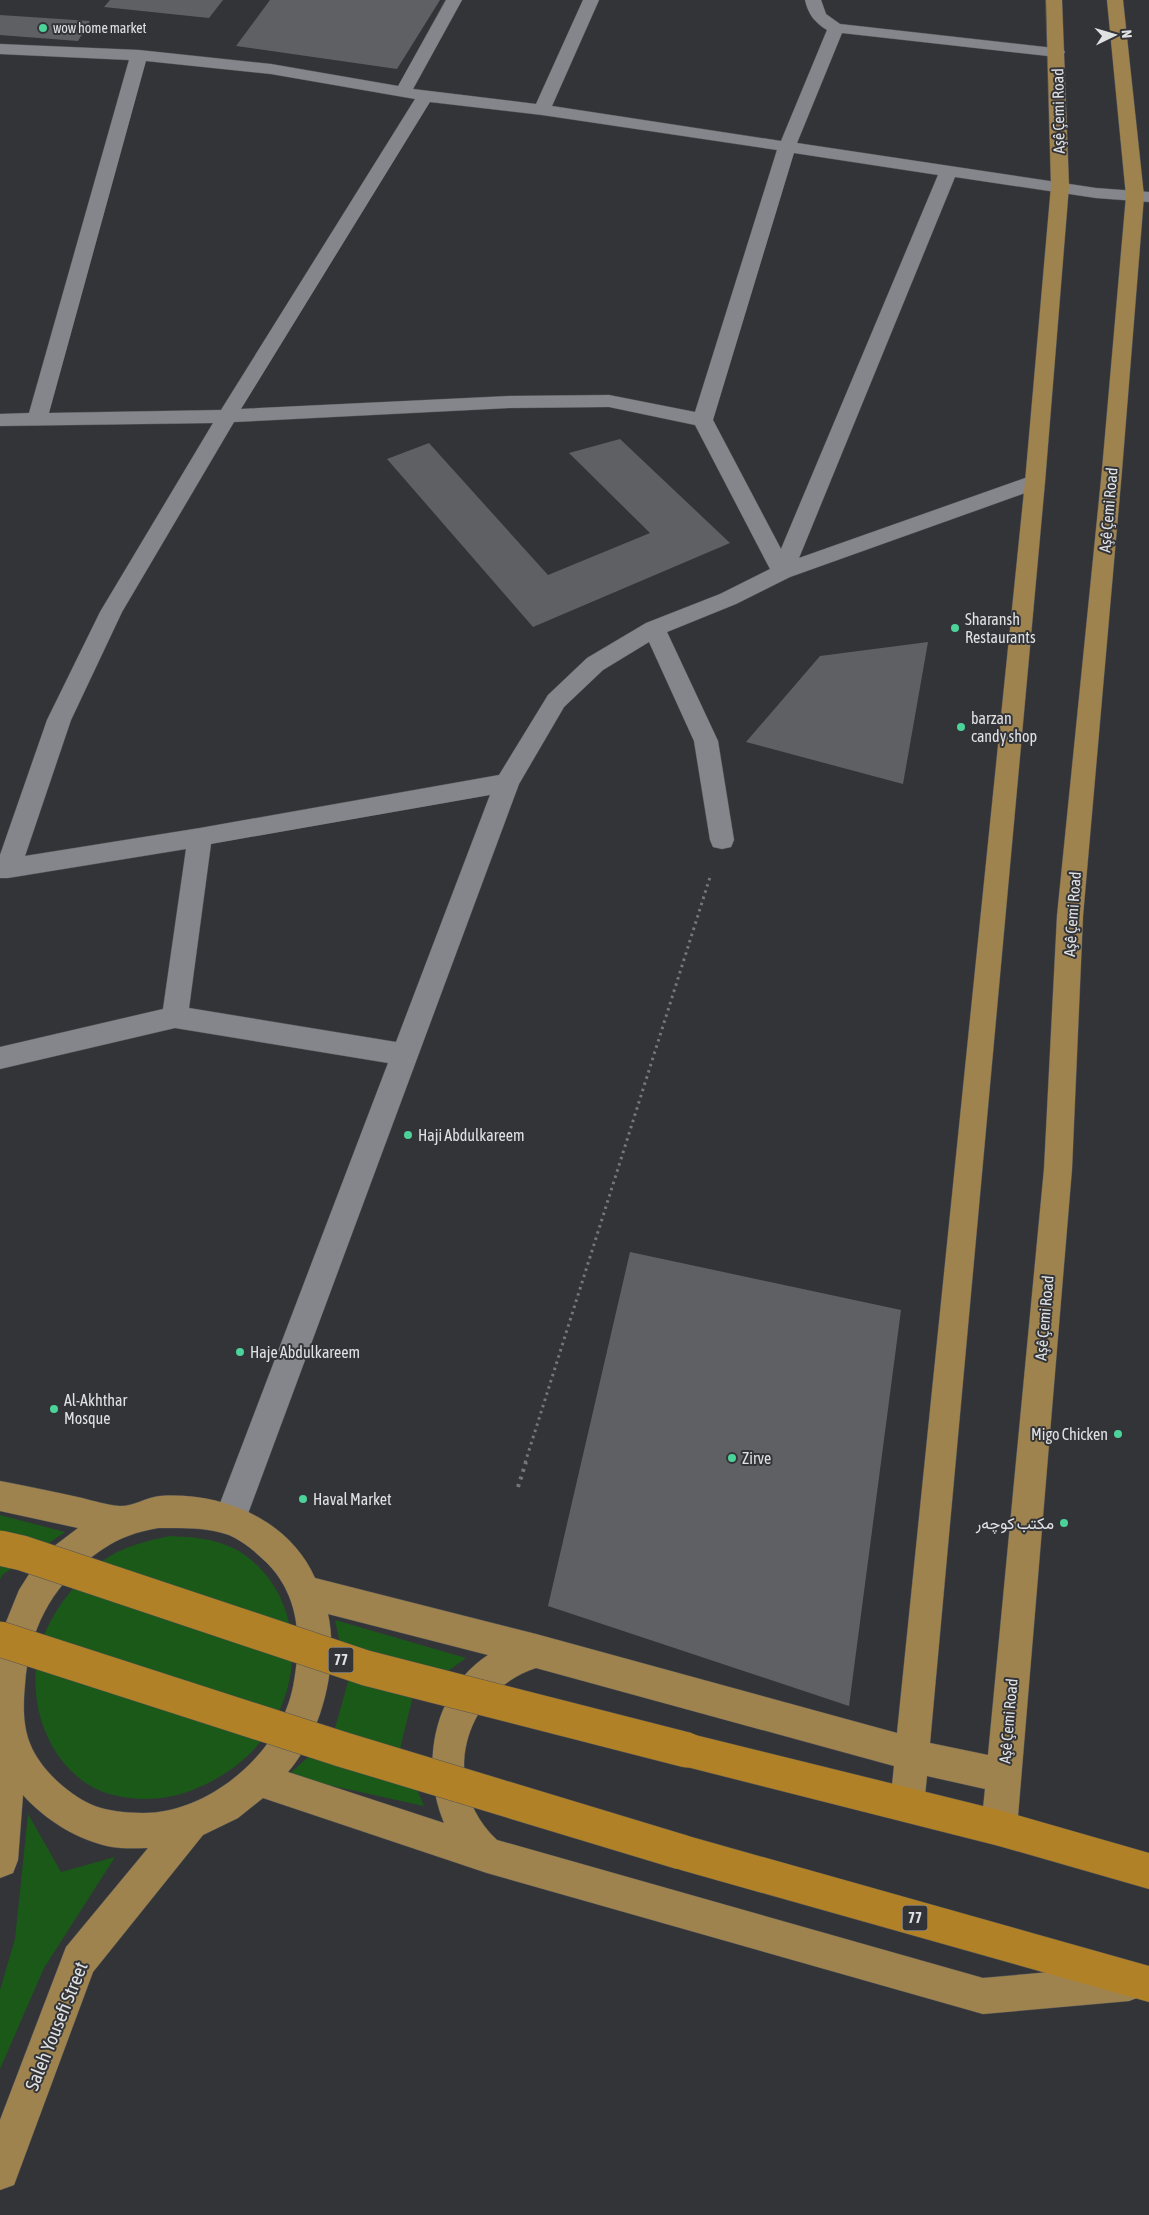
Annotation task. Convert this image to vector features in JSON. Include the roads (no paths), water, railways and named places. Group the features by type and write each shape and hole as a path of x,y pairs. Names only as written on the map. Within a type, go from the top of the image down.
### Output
{"highway":[{"name":"77","path":"0,1548 22,1553 366,1668 999,1828 1149,1871"},
{"name":"77","path":"0,1639 342,1750 681,1852 1144,1983"}],"main road":[{"name":"Aşê Çemi Road","path":"907,1805 1035,482 1060,186 1054,0"},
{"name":"Aşê Çemi Road","path":"999,1828 1058,1169 1070,916 1112,470 1142,197 1115,0"},
{"path":"0,1496 120,1522"},
{"path":"158,1512 195,1512 230,1519 261,1536 287,1560 306,1592 315,1628 316,1668 307,1708 288,1746 260,1780 226,1807 190,1824 151,1831 114,1830 79,1818 50,1799 26,1772 10,1740 2,1703 6,1666 15,1629 33,1596 56,1566 86,1541 120,1522 158,1512"},
{"path":"306,1592 536,1651 912,1754 934,1763 958,1769 1003,1774"},
{"path":"487,1855 467,1834 454,1807 448,1779 448,1749 456,1722 469,1696 487,1676 510,1660 536,1651"},
{"path":"0,1860 10,1740"},
{"path":"260,1780 487,1855 984,1996 1144,1983"},
{"name":"Saleh Yousefi Street","path":"0,2171 80,1960 190,1824"}],"street":[{"path":"403,92 454,0"},
{"path":"542,110 591,0"},
{"path":"813,0 816,12 822,21 836,28 1057,52"},
{"path":"782,572 703,420 787,147 836,28"},
{"path":"0,49 139,54 271,69 425,96 542,110 1142,197"},
{"path":"37,419 139,54"},
{"path":"425,96 227,416 111,612 59,720 4,868 200,837 507,783"},
{"path":"782,572 949,170"},
{"path":"0,420 227,416 378,407 509,402 609,401 703,420"},
{"path":"230,1519 507,783 556,701 595,664 654,629 728,599 782,572 1035,482"},
{"path":"654,629 706,741 722,840"},
{"path":"175,1017 200,837"},
{"path":"0,1058 175,1017 405,1055"}],"place":[{"name":"wow home market","path":"43,28"},
{"name":"Sharansh Restaurants","path":"955,628"},
{"name":"barzan candy shop","path":"961,727"},
{"name":"Haji Abdulkareem","path":"408,1135"},
{"name":"Haje Abdulkareem","path":"240,1352"},
{"name":"Al-Akhthar Mosque","path":"54,1409"},
{"name":"Migo Chicken","path":"1118,1434"},
{"name":"Zirve","path":"732,1458"},
{"name":"Haval Market","path":"303,1499"},
{"name":"مکتب کوچه‌ر","path":"1064,1523"}]}
